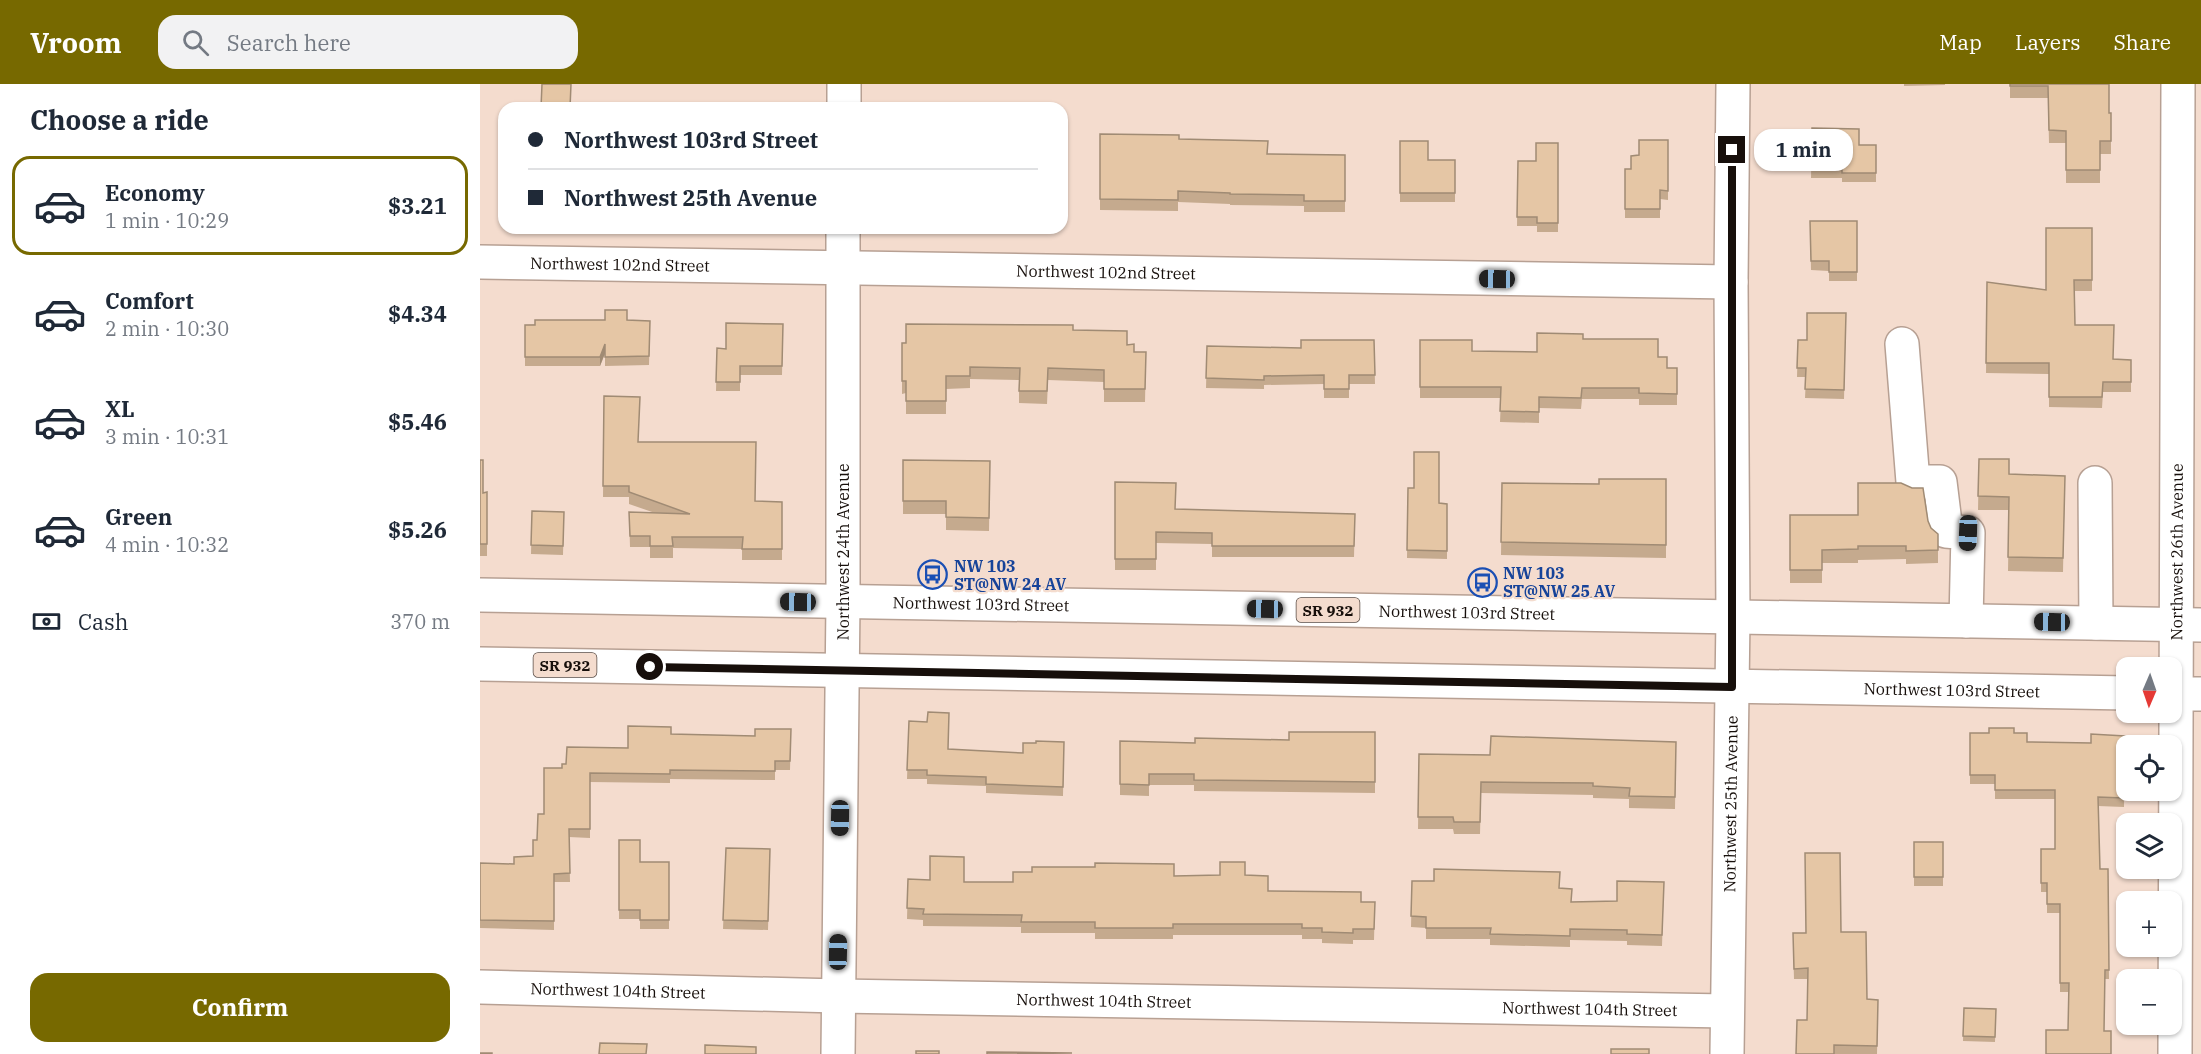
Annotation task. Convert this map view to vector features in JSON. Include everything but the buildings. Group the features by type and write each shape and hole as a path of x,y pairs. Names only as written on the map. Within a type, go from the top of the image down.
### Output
{"street":[{"path":"844,84 844,102"},
{"name":"Northwest 25th Avenue","path":"1727,1054 1733,617 1731,282 1733,84"},
{"name":"Northwest 26th Avenue","path":"2175,1054 2183,694 2189,625 2178,84"},
{"name":"Northwest 24th Avenue","path":"838,1054 843,602 843,234"},
{"name":"Northwest 102nd Street","path":"480,262 1731,282"},
{"path":"1902,344 1913,482 1940,482 1946,531 1968,533 1966,621"},
{"path":"2095,483 2096,623"},
{"name":"Northwest 103rd Street","path":"480,595 2189,625"},
{"name":"Northwest 103rd Street","path":"480,664 2116,693"},
{"name":"Northwest 104th Street","path":"480,987 838,996 1727,1011"}],"place":[{"name":"NW 103 ST@NW 24 AV","path":"933,575"},
{"name":"NW 103 ST@NW 25 AV","path":"1482,582"}],"route":[{"path":"650,667 1732,687 1732,150"}]}
